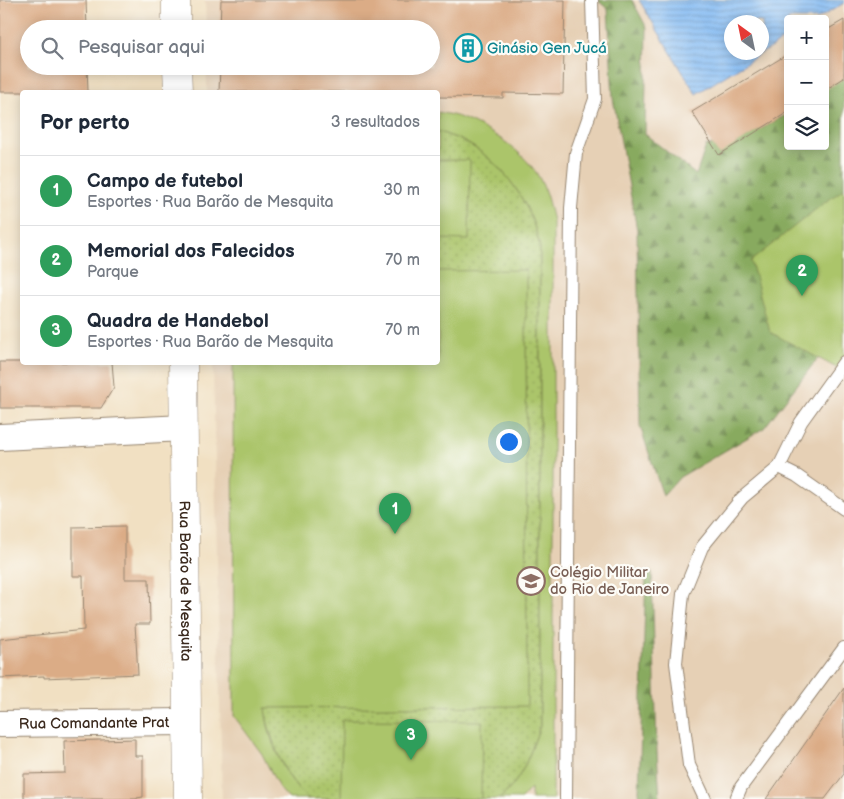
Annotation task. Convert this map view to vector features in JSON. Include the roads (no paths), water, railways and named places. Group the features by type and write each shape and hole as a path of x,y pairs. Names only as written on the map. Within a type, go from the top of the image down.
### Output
{"street":[{"path":"176,0 176,20"},
{"path":"177,75 178,90"},
{"name":"Rua Barão de Mesquita","path":"183,365 188,799"},
{"path":"0,437 184,428"},
{"name":"Rua Comandante Prat","path":"0,724 187,722"}],"lane":[{"path":"566,799 571,208 576,153 595,98 592,0"},
{"path":"705,799 689,765 676,663 683,594 702,547 742,498 779,468 801,422 844,362"},
{"path":"779,468 798,476 844,509"},
{"path":"736,799 742,788 844,648"}],"water":[{"path":"639,0 844,0 844,3 824,15 784,15 784,39 769,49 769,15 724,15 724,60 751,60 696,94"}],"place":[{"name":"Ginásio Gen Jucá","path":"468,48"},
{"name":"Memorial dos Falecidos","path":"802,296"},
{"name":"Campo de futebol","path":"395,534"},
{"name":"Colégio Militar do Rio de Janeiro","path":"531,581"},
{"name":"Quadra de Handebol","path":"411,760"}]}
